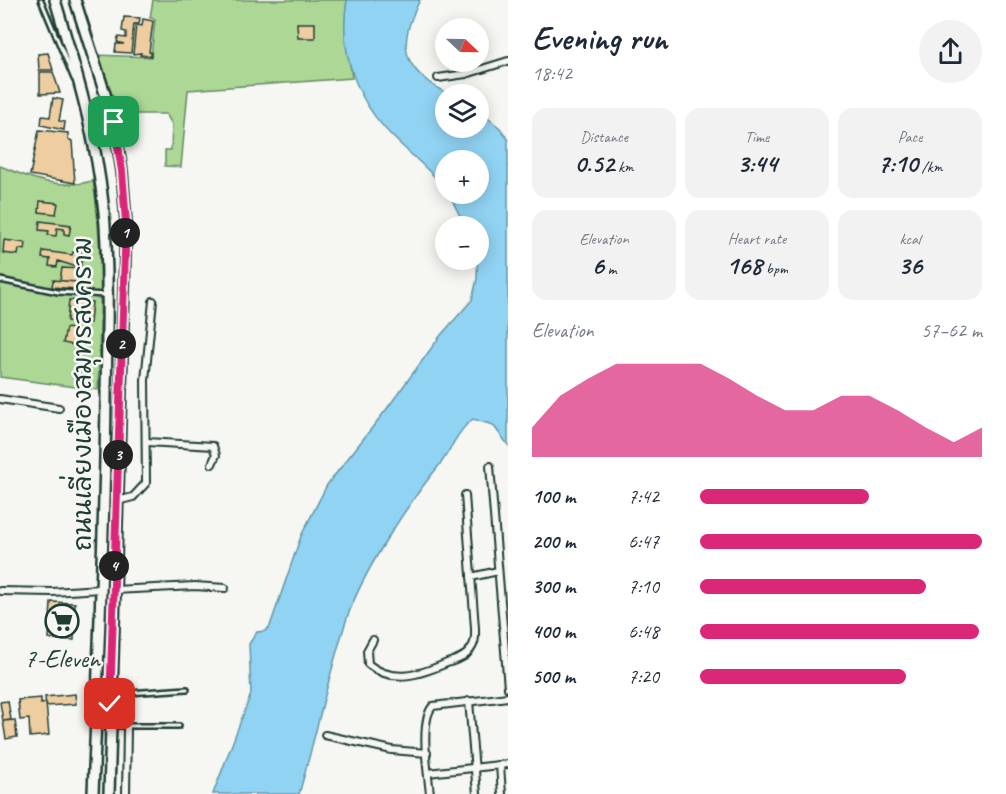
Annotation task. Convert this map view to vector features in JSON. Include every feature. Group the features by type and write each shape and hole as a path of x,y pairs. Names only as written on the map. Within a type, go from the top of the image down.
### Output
{"main road":[{"name":"ถนนเลี่ยงเมืองสมุทรสงคราม","path":"55,0 83,92 93,137 104,212 107,296 105,476 93,794"},
{"name":"ถนนเลี่ยงเมืองสมุทรสงคราม","path":"75,0 114,122 122,171 126,222 113,590 109,794"},
{"path":"96,705 104,709 110,699"},
{"path":"95,726 97,721 104,719 110,726"}],"street":[{"path":"438,78 466,74 508,61"},
{"path":"117,501 133,497 146,483 145,380 153,301"},
{"path":"0,399 59,408"},
{"path":"147,442 213,446 216,455 212,464"},
{"path":"490,466 508,688"},
{"path":"373,640 367,651 368,664 379,672 394,676 419,673 466,656 475,642 465,495"},
{"path":"471,577 498,571"},
{"path":"113,590 195,586 225,588"},
{"path":"0,591 52,592 101,589"},
{"path":"430,794 425,721 430,709 433,706 508,697"},
{"path":"469,701 477,794"},
{"path":"126,794 127,728"},
{"path":"325,735 392,750 427,753"},
{"path":"429,773 508,764"},
{"path":"500,765 502,794"}],"lane":[{"path":"40,0 79,92 93,137"},
{"path":"0,280 58,292 107,296"},
{"path":"110,699 187,689"},
{"path":"110,726 127,728 179,726"}],"green space":[{"path":"153,0 347,0 345,28 352,78 188,90 181,167 165,166 165,150 171,150 172,124 166,114 111,114 94,55 151,57 155,19 150,18"},
{"path":"0,166 35,179 57,184 93,181 100,259 98,390 0,377"}],"water":[{"path":"347,0 420,0 412,16 406,44 413,66 421,76 435,86 435,138 489,138 489,119 500,128 508,139 508,445 493,425 473,419 468,423 401,517 375,559 354,599 347,618 299,794 213,794 251,694 249,644 257,632 265,631 270,626 301,536 327,485 441,335 472,300 477,270 489,270 489,216 460,216 454,204 489,204 489,150 435,150 435,177 392,136 369,107 353,74 348,56 345,19"}],"building":[{"path":"124,17 140,18 139,24 134,24 131,53 115,52 116,44 124,44 117,42 118,37 126,38 126,32 122,31"},
{"path":"143,19 153,21 149,52 151,56 140,55 141,53 133,54 136,25 142,26"},
{"path":"297,23 315,23 315,38 298,38"},
{"path":"48,53 53,70 39,70 38,54"},
{"path":"40,72 53,72 60,93 40,94"},
{"path":"53,98 63,100 59,121 65,122 64,130 41,125 42,116 50,117"},
{"path":"39,130 68,133 68,139 72,141 75,183 30,175"},
{"path":"40,201 58,203 56,214 39,212"},
{"path":"40,221 71,225 69,235 64,234 64,229 57,228 56,236 48,235 49,231 39,230"},
{"path":"4,240 26,243 25,250 19,249 18,255 3,253"},
{"path":"43,251 72,255 73,252 83,253 80,268 58,261 57,267 49,266 50,259 42,258"},
{"path":"62,268 82,269 80,283 60,281"},
{"path":"53,280 76,282 76,289 52,287"},
{"path":"69,300 92,302 90,323 67,321"},
{"path":"66,328 86,331 84,347 63,343"},
{"name":"7-Eleven","path":"51,602 75,603 74,640 49,639"},
{"path":"75,694 76,704 46,706 45,697"},
{"path":"41,698 41,704 46,703 49,735 30,737 29,719 20,720 18,700"},
{"path":"8,701 11,720 3,721 0,702"},
{"path":"15,720 17,737 6,739 3,721"}],"place":[{"name":"7-Eleven","path":"62,621"}],"route":[{"path":"110,704 126,222 122,171 114,122"}]}
